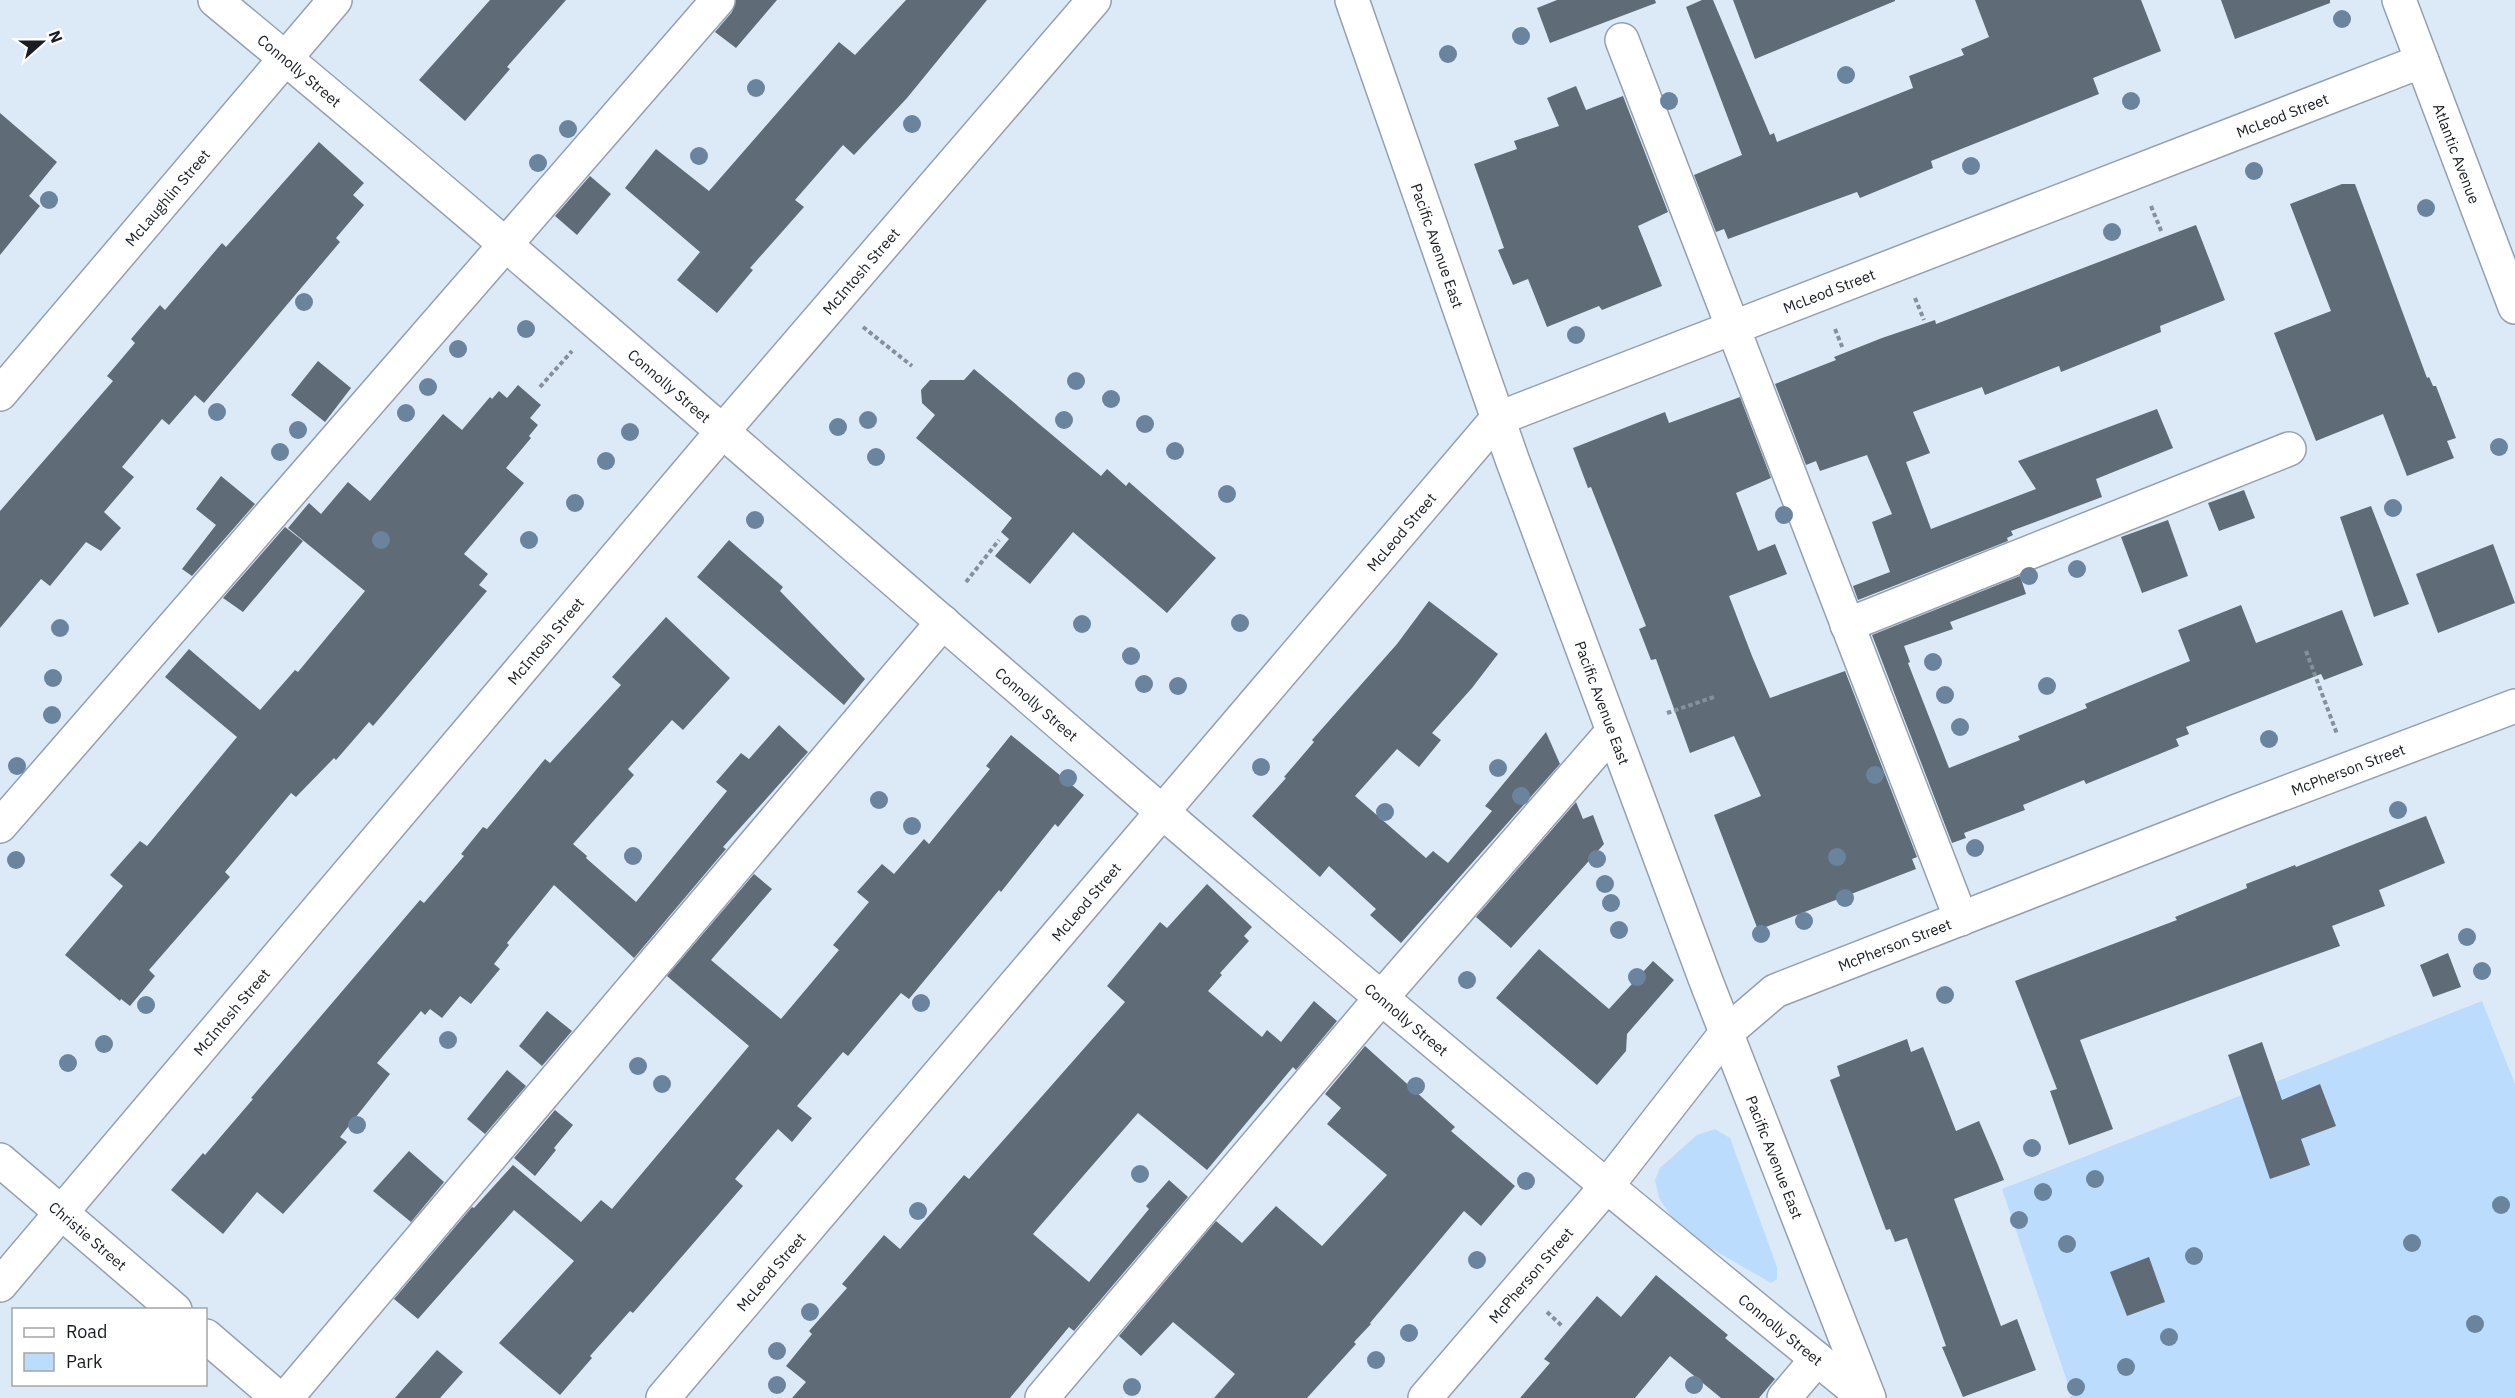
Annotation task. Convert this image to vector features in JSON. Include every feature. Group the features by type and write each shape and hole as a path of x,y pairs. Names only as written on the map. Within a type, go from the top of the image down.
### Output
{"street":[{"name":"Connolly Street","path":"216,0 1162,812 1606,1187 1867,1398"},
{"name":"McLaughlin Street","path":"0,394 335,0"},
{"path":"0,826 718,0"},
{"name":"McIntosh Street","path":"0,1285 722,432 1094,0"},
{"name":"Pacific Avenue East","path":"1352,0 1497,419 1726,1033 1867,1398"},
{"name":"Atlantic Avenue","path":"2399,0 2515,307"},
{"path":"1622,40 1961,919"},
{"name":"McLeod Street","path":"663,1398 1497,419 2422,61"},
{"path":"1847,625 2289,449"},
{"path":"286,1398 943,622"},
{"name":"McPherson Street","path":"1425,1398 1606,1187 1726,1033 1775,991 2515,706"},
{"path":"1042,1398 1382,998 1613,731"},
{"name":"Christie Street","path":"0,1160 173,1308"},
{"path":"207,1337 278,1398"},
{"path":"1784,1398 1817,1359"}],"path":[{"path":"2150,202 2162,233"},
{"path":"1915,297 1924,320"},
{"path":"540,387 596,324"},
{"path":"861,325 912,366"},
{"path":"1835,328 1843,349"},
{"path":"966,582 999,540"},
{"path":"2306,651 2337,734"},
{"path":"1667,713 1714,698"},
{"path":"1544,1309 1562,1326"}],"green space":[{"path":"2482,1001 2515,1084 2515,1398 2067,1398 2072,1396 2002,1189"},
{"path":"1715,1129 1730,1138 1777,1267 1777,1279 1771,1283 1681,1231 1659,1198 1655,1180 1660,1168 1697,1135"}],"building":[{"path":"490,0 566,0 507,67 510,69 465,121 419,80"},
{"path":"736,0 777,0 736,48 715,32 732,12"},
{"path":"906,0 987,0 907,98 854,155 843,145 795,200 804,207 750,268 753,270 717,313 677,280 700,252 625,188 656,149 709,191 839,42 855,55"},
{"path":"1557,0 1655,0 1656,3 1550,43 1537,8"},
{"path":"1702,0 1713,0 1770,135 1774,133 1777,142 1913,88 1909,76 1964,55 1961,49 1989,37 1975,0 2141,0 2161,51 2093,78 2099,94 1931,161 1933,168 1860,198 1857,192 1728,239 1724,229 1716,232 1694,175 1742,155 1686,7"},
{"path":"1733,0 1895,0 1895,1 1755,59"},
{"path":"2221,0 2330,0 2330,3 2235,39"},
{"path":"1576,86 1586,110 1623,96 1668,212 1638,226 1662,286 1602,310 1599,306 1547,327 1528,279 1513,285 1498,250 1504,248 1474,164 1517,149 1514,141 1559,126 1547,98"},
{"path":"0,113 57,162 29,196 40,206 0,255"},
{"path":"319,142 364,183 353,195 364,205 336,238 340,242 204,403 195,395 169,425 162,419 122,467 134,477 104,512 121,528 101,551 86,542 50,586 41,579 0,628 0,511 113,381 107,376 135,343 131,339 160,305 165,310 222,243 226,247"},
{"path":"590,176 611,194 577,235 555,216"},
{"path":"2342,184 2355,184 2427,378 2429,377 2433,386 2436,386 2456,438 2447,441 2454,458 2407,476 2383,414 2316,441 2274,333 2331,311 2290,204"},
{"path":"2196,225 2225,300 2160,326 2161,332 2061,372 2059,366 1985,395 1982,387 1913,412 1930,453 1906,462 1931,529 2036,489 2018,461 2157,409 2173,448 2096,479 2102,497 2011,531 2013,535 2007,538 2008,541 1858,600 1853,586 1890,572 1872,522 1892,514 1867,455 1820,471 1816,461 1806,465 1775,384 1836,360 1834,357 1882,338 1935,320 1936,324"},
{"path":"318,361 351,388 325,422 291,395"},
{"path":"974,369 1101,476 1107,469 1126,486 1129,482 1216,558 1167,613 1073,532 1030,584 995,556 1009,539 1001,532 1012,518 916,438 935,415 922,403 921,390 930,380 964,380"},
{"path":"518,385 541,405 530,418 538,425 529,436 531,438 506,468 524,483 464,554 488,574 479,585 487,591 373,726 369,722 336,760 334,758 296,797 291,793 225,872 230,877 149,970 155,976 130,1006 121,999 120,1001 65,955 123,886 110,875 140,841 147,846 237,737 165,677 189,649 260,710 295,670 298,672 365,591 288,528 309,503 321,514 348,482 370,501 443,414 462,430 490,397 492,399 499,391 507,398"},
{"path":"1740,397 1771,478 1736,493 1758,551 1775,544 1787,574 1729,596 1752,656 1770,698 1845,671 1917,857 1912,859 1916,869 1758,930 1714,815 1761,796 1734,736 1690,753 1656,659 1651,660 1639,629 1646,626 1591,487 1588,488 1573,448 1665,412 1669,423"},
{"path":"221,476 255,504 192,576 182,569 216,525 196,509"},
{"path":"2244,490 2255,518 2219,531 2208,503"},
{"path":"2371,506 2409,604 2374,617 2340,517"},
{"path":"2168,520 2188,576 2142,593 2121,537"},
{"path":"285,527 303,541 243,612 223,598"},
{"path":"729,540 783,587 780,591 865,679 844,705 697,577"},
{"path":"2493,544 2515,603 2438,633 2416,574"},
{"path":"2020,576 2026,594 1950,622 1953,629 1904,646 1910,662 1908,663 1949,768 2020,740 2018,736 2087,708 2085,704 2190,661 2178,630 2241,605 2256,643 2342,610 2363,665 2324,680 2321,674 2186,727 2189,734 2176,739 2179,746 2086,784 2084,780 2023,805 2025,810 1964,833 1966,838 1952,843 1872,635"},
{"path":"1429,601 1498,654 1472,688 1432,733 1441,740 1419,767 1397,749 1355,796 1426,858 1433,851 1448,863 1492,811 1485,806 1546,732 1560,764 1401,943 1370,915 1376,909 1329,866 1320,877 1252,816 1286,778 1284,777 1314,742 1312,740 1397,644"},
{"path":"666,617 730,678 683,730 672,720 628,769 634,775 573,844 587,856 586,858 636,902 727,791 716,782 741,753 749,759 779,725 808,752 723,847 726,849 634,958 554,885 507,943 509,945 494,964 500,969 471,1004 460,996 442,1018 430,1009 425,1015 421,1011 377,1063 390,1074 340,1137 347,1142 283,1214 257,1192 223,1234 171,1190 203,1153 205,1155 420,900 424,903 464,856 461,854 483,827 487,829 545,759 550,763 621,685 612,677"},
{"path":"1011,735 1084,795 1058,827 1055,824 1001,892 999,890 909,999 901,993 848,1056 843,1052 797,1106 812,1118 792,1142 778,1129 735,1179 743,1186 633,1313 630,1311 590,1356 592,1358 560,1395 499,1343 574,1261 514,1210 418,1319 394,1299 472,1207 474,1208 513,1165 581,1222 601,1200 612,1209 749,1046 667,976 754,874 772,889 711,960 781,1019 839,950 833,945 869,902 857,892 882,864 894,874 924,839 929,844 990,769 986,766"},
{"path":"1576,802 1583,819 1593,815 1604,844 1511,948 1476,917"},
{"path":"2426,816 2445,863 2379,890 2385,906 2332,926 2340,946 2080,1040 2113,1129 2069,1145 2050,1091 2057,1089 2015,981 2177,920 2175,917 2247,888 2246,884"},
{"path":"1207,884 1252,927 1244,936 1249,941 1220,973 1222,975 1208,991 1262,1037 1267,1030 1281,1042 1314,1001 1337,1021 1296,1070 1293,1067 1207,1170 1138,1113 1077,1183 1033,1234 1089,1282 1149,1209 1146,1206 1169,1180 1188,1197 1074,1331 1069,1327 1010,1398 792,1398 806,1382 786,1366 812,1334 809,1331 847,1288 842,1284 884,1235 900,1249 964,1175 969,1179 1125,1002 1107,986 1160,922 1167,928"},
{"path":"1539,949 1609,1009 1653,961 1674,980 1627,1034 1626,1051 1597,1085 1496,998"},
{"path":"2448,953 2461,987 2433,997 2420,965"},
{"path":"547,1011 572,1031 542,1066 519,1046"},
{"path":"1907,1039 1911,1052 1923,1047 1956,1131 1979,1121 2004,1180 1954,1199 2001,1326 2017,1319 2036,1370 1963,1397 1942,1347 1946,1346 1907,1238 1895,1242 1890,1229 1886,1230 1830,1080 1840,1076 1837,1066"},
{"path":"2262,1042 2282,1100 2320,1084 2336,1126 2301,1139 2310,1165 2270,1179 2228,1055"},
{"path":"1365,1046 1455,1127 1451,1131 1515,1186 1481,1226 1464,1211 1354,1342 1356,1344 1307,1398 1214,1398 1235,1374 1173,1322 1141,1356 1119,1336 1216,1221 1242,1243 1276,1206 1322,1246 1387,1175 1327,1124 1341,1108 1325,1094"},
{"path":"507,1070 526,1086 485,1134 467,1119"},
{"path":"555,1110 573,1125 535,1176 514,1158"},
{"path":"409,1151 444,1182 411,1222 373,1191"},
{"path":"2149,1257 2165,1302 2127,1316 2110,1272"},
{"path":"1656,1275 1728,1335 1725,1338 1775,1379 1759,1398 1721,1398 1670,1356 1635,1398 1520,1398 1550,1363 1544,1359 1597,1296 1621,1317"},
{"path":"437,1350 463,1372 440,1398 395,1398"}]}
